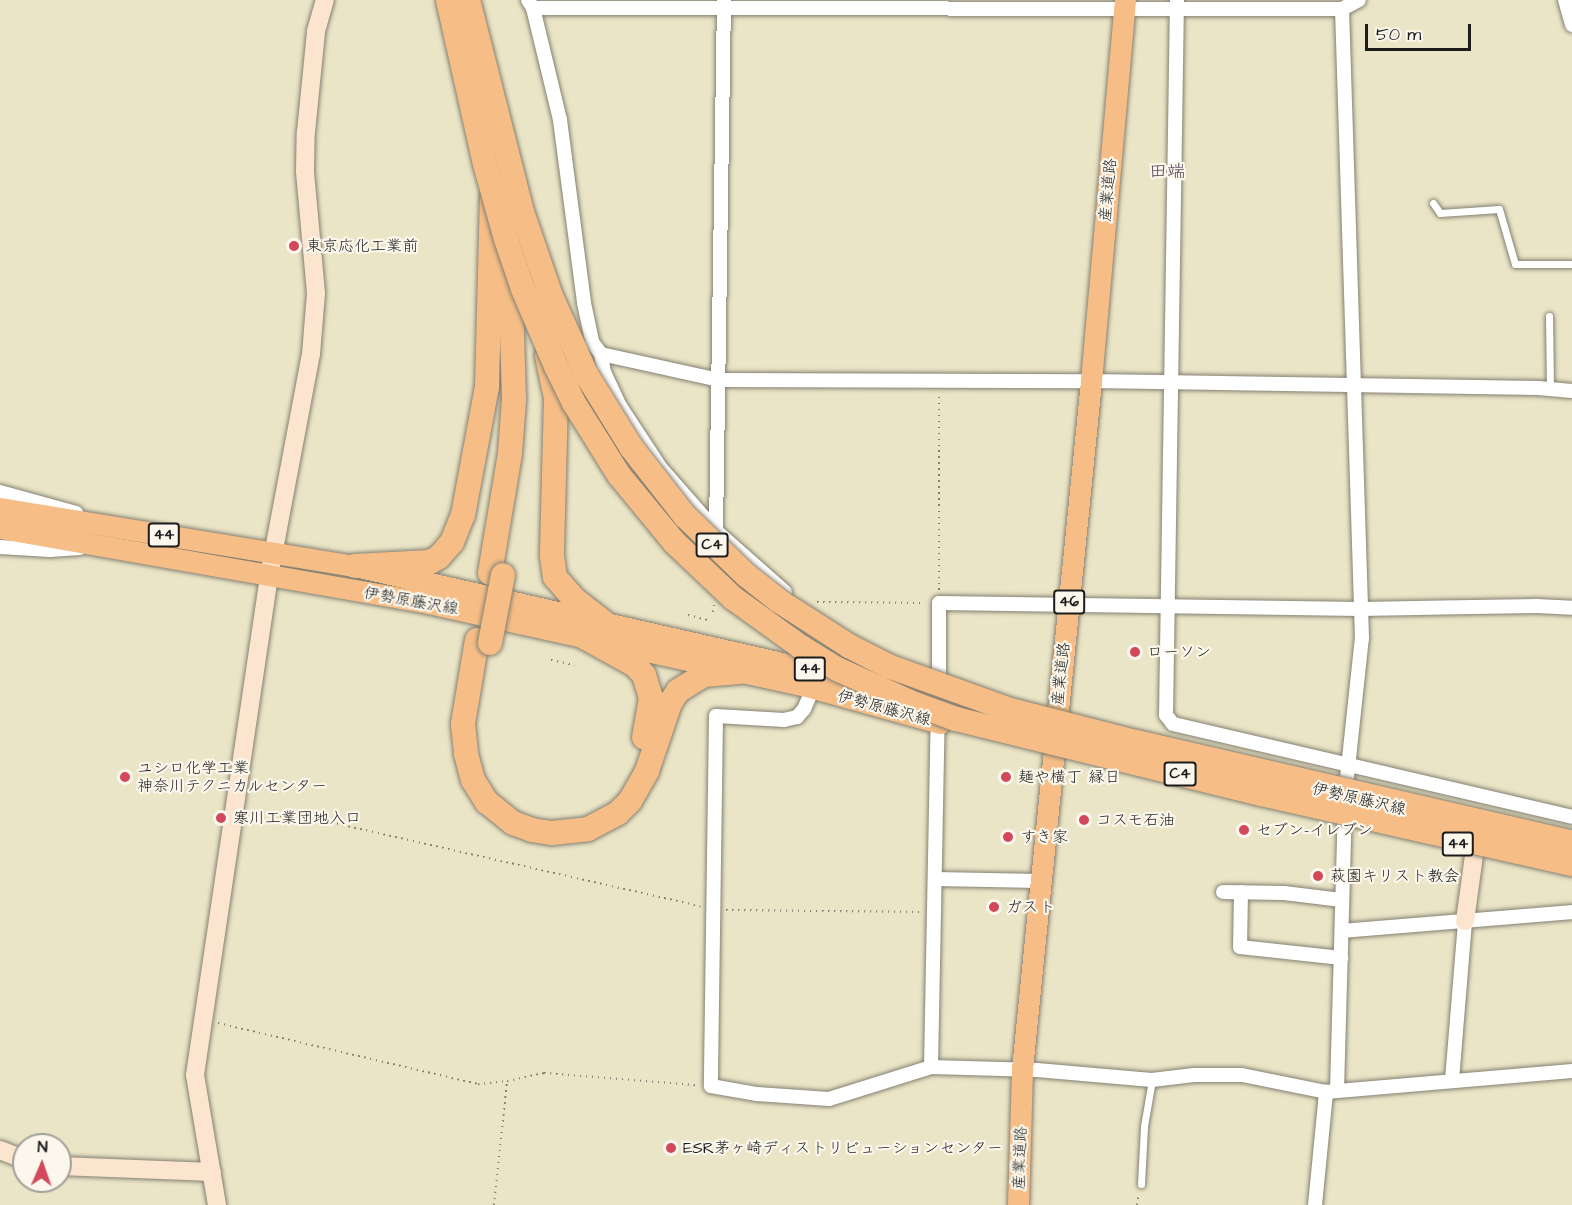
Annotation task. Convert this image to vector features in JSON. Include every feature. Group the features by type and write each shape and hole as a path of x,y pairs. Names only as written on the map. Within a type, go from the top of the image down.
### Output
{"highway":[{"path":"438,0 506,236 511,273 514,400 497,574"},
{"name":"C4","path":"448,0 484,164 506,239 523,289 560,375 597,442 638,500 674,542 733,598 793,642 837,669 915,704 956,719 1261,794 1572,864"},
{"name":"C4","path":"468,0 522,212 551,296 586,374 631,447 685,516 746,575 779,601 849,646 888,666 1000,707 1105,735 1572,843"},
{"path":"477,0 491,98 556,398 552,556 555,577 574,599 594,629 635,664 644,675 648,687 650,709 640,748 618,791 590,812 558,819 534,816 504,798 489,780 482,759 478,728 484,642"},
{"path":"355,566 430,562 440,557 452,542 463,515 487,387 492,191"},
{"path":"526,253 527,382 524,449 484,642 463,724 466,754 473,780 487,802 498,813 532,830 552,833 588,829 618,813 630,801 647,771 670,703 678,691 704,675 741,672"}],"main road":[{"name":"産業道路","path":"1018,1205 1022,1070 1092,381 1124,3"},
{"name":"44","path":"0,508 54,526"},
{"name":"伊勢原藤沢線","path":"54,526 120,527 355,566 594,629 741,672 813,688 938,723 1572,870"},
{"name":"伊勢原藤沢線","path":"54,526 109,545 269,576 594,629 830,674 1572,848"},
{"name":"44","path":"0,528 54,526"}],"street":[{"path":"218,1205 195,1075 236,811 269,576 312,354 316,293 305,171 306,132 316,31 325,0"},
{"path":"830,674 831,650 818,619 716,531 660,466 631,423 604,372 601,354 592,342 584,303 564,142 530,4 1124,3 1342,9 1359,0"},
{"path":"1565,0 1572,25"},
{"path":"716,531 724,4"},
{"path":"1177,4 1166,715 1173,724 1572,817"},
{"path":"1316,1205 1331,1091 1341,958 1347,764 1362,638 1342,9"},
{"path":"601,354 719,380 1092,381 1572,391"},
{"path":"0,492 47,503 120,527"},
{"path":"0,547 50,550 109,545"},
{"path":"931,1067 936,913 939,603 1168,604 1361,609 1538,606 1572,608"},
{"path":"813,688 804,709 797,717 784,720 716,716 711,1086 757,1094 829,1099 931,1067 1022,1070 1152,1080 1194,1075 1242,1075 1331,1091 1572,1071"},
{"path":"1233,770 1238,739"},
{"path":"1476,826 1482,796"},
{"path":"1452,1080 1465,921 1475,848"},
{"path":"935,879 1040,881"},
{"path":"1224,892 1284,893 1342,900"},
{"path":"1241,892 1240,947 1341,958"},
{"path":"1342,931 1572,912"},
{"path":"72,1166 212,1172"}],"lane":[{"path":"1433,203 1440,213 1499,209 1515,264 1572,264"},
{"path":"1549,316 1550,389"},
{"path":"1141,1184 1144,1126 1152,1080"}],"path":[{"path":"796,602 939,603 939,380"},
{"path":"688,615 708,620"},
{"path":"551,660 574,665"},
{"path":"236,811 325,821 713,910 936,913"},
{"path":"204,1020 478,1083 507,1081 544,1073 711,1086"},
{"path":"494,1205 507,1081"}],"place":[{"name":"東京応化工業前","path":"294,246"},
{"name":"ローソン","path":"1135,652"},
{"name":"ユシロ化学工業 神奈川テクニカルセンター","path":"125,777"},
{"name":"麺や横丁 縁日","path":"1006,777"},
{"name":"寒川工業団地入口","path":"221,818"},
{"name":"コスモ石油","path":"1084,820"},
{"name":"セブン-イレブン","path":"1244,830"},
{"name":"すき家","path":"1008,837"},
{"name":"萩園キリスト教会","path":"1318,876"},
{"name":"ガスト","path":"994,907"},
{"name":"ESR茅ヶ崎ディストリビューションセンター","path":"671,1148"}],"district":[{"name":"田端","path":"1167,172"}]}
